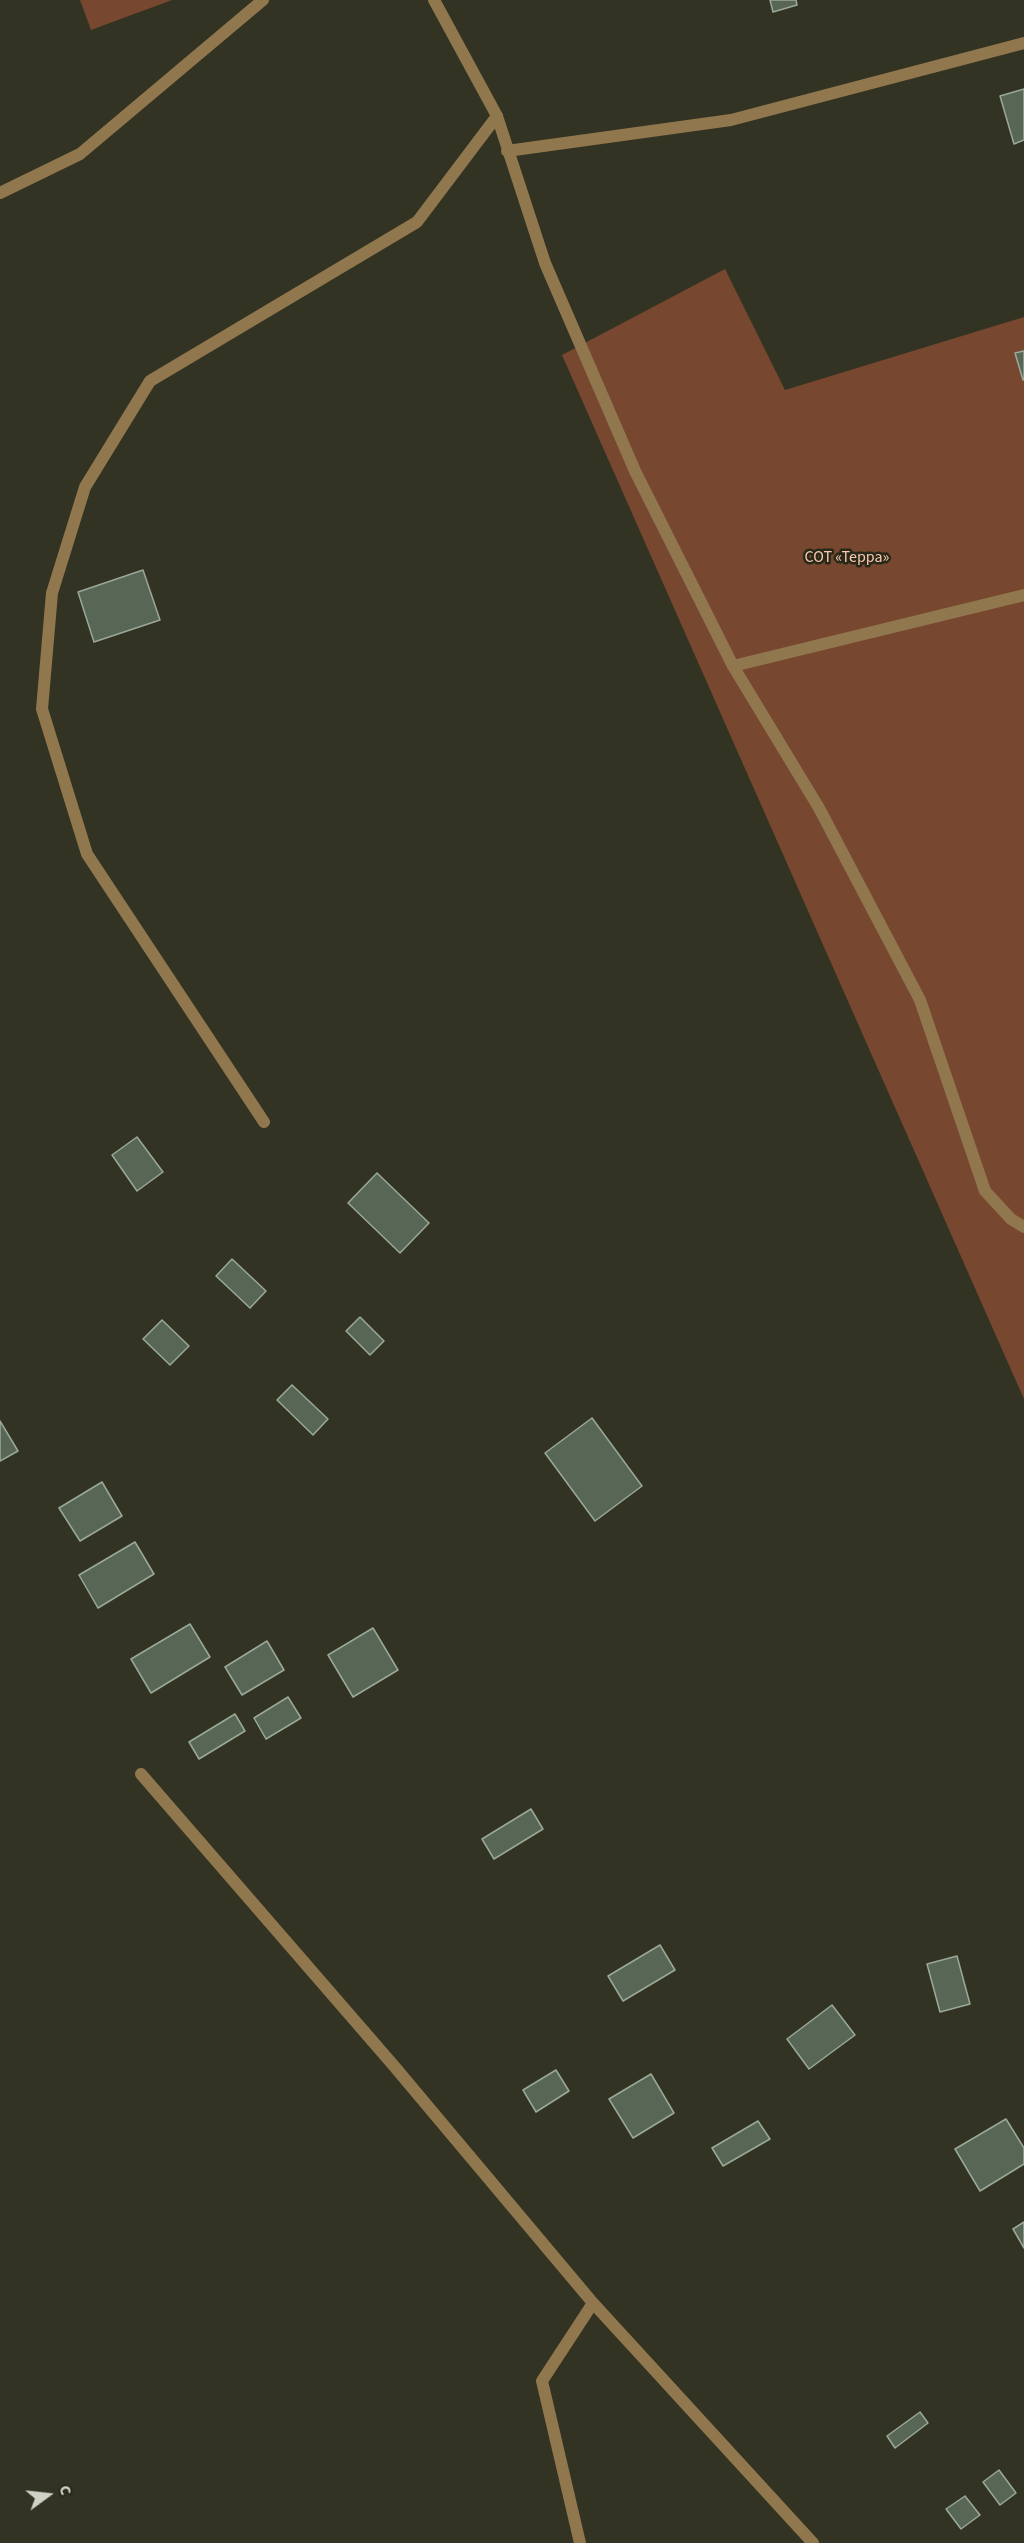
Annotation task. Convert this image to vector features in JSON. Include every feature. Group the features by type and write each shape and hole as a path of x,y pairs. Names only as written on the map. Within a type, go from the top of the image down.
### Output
{"street":[{"path":"0,193 80,154 263,0"},
{"path":"434,0 497,116 545,263 634,471 733,666 819,808 920,1000 985,1191 1011,1219 1024,1227"},
{"path":"507,151 731,120 1024,43"},
{"path":"264,1122 87,854 42,709 52,593 85,488 150,381 417,222 497,116"},
{"path":"733,666 1024,595"},
{"path":"141,1774 394,2066 593,2303 813,2543"},
{"path":"580,2543 542,2381 593,2303"}],"green space":[{"path":"80,0 172,0 91,30"},
{"name":"СОТ «Терра»","path":"725,269 785,390 1024,317 1024,1399 562,355"}],"building":[{"path":"770,0 796,0 797,5 773,12"},
{"path":"1024,89 1024,140 1014,144 1000,96"},
{"path":"1024,351 1024,380 1023,380 1015,353"},
{"path":"143,570 160,620 94,642 78,592"},
{"path":"137,1137 163,1172 137,1191 112,1155"},
{"path":"377,1173 429,1223 400,1253 348,1203"},
{"path":"232,1259 266,1291 250,1308 216,1276"},
{"path":"360,1317 384,1341 370,1355 346,1331"},
{"path":"162,1320 189,1346 170,1365 143,1339"},
{"path":"292,1385 328,1419 313,1435 277,1400"},
{"path":"592,1418 642,1486 595,1521 545,1453"},
{"path":"0,1421 18,1451 0,1461"},
{"path":"102,1482 122,1516 80,1541 59,1508"},
{"path":"135,1542 154,1574 98,1608 79,1575"},
{"path":"190,1624 210,1657 151,1693 131,1659"},
{"path":"373,1628 398,1670 353,1697 328,1655"},
{"path":"267,1641 284,1670 242,1695 225,1667"},
{"path":"288,1697 301,1718 266,1739 254,1718"},
{"path":"235,1714 245,1731 199,1759 189,1742"},
{"path":"531,1809 543,1829 494,1859 482,1839"},
{"path":"660,1945 675,1970 623,2001 608,1976"},
{"path":"957,1956 970,2004 940,2012 927,1964"},
{"path":"832,2005 855,2035 809,2069 787,2039"},
{"path":"556,2070 569,2091 536,2112 523,2090"},
{"path":"651,2074 674,2113 633,2138 609,2099"},
{"path":"1006,2119 1024,2148 1024,2164 980,2191 955,2149"},
{"path":"758,2121 770,2139 723,2166 712,2148"},
{"path":"1024,2222 1024,2248 1013,2229"},
{"path":"920,2412 928,2423 895,2448 887,2436"},
{"path":"999,2470 1016,2493 1000,2505 983,2482"},
{"path":"965,2496 980,2515 961,2529 946,2509"}]}
